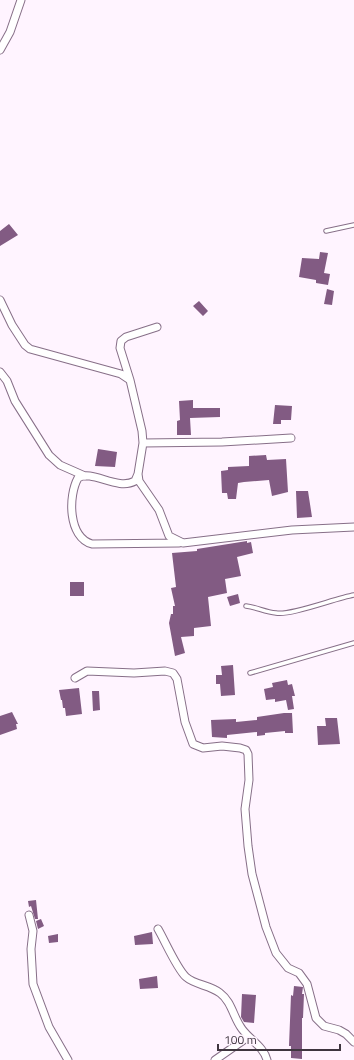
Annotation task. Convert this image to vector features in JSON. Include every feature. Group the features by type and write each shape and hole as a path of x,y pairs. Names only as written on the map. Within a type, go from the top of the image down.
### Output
{"street":[{"path":"0,50 10,32 21,0"},
{"path":"0,300 12,325 25,345 30,349 121,374 130,380"},
{"path":"0,372 8,382 15,401 49,455 60,465 85,476 126,484 135,481 138,474 143,443 141,424 120,348 121,341 126,337 157,327"},
{"path":"143,443 222,442 290,438"},
{"path":"138,474 142,487 162,515 169,536 183,543"},
{"path":"85,476 81,476 76,481 72,511 76,530 87,542 183,543 292,530 354,527"},
{"path":"75,678 87,671 134,673 165,671 173,673 178,679 185,722 193,744 203,748 222,746 246,750 248,754 249,780 246,809 248,846 252,874 266,927 276,953 288,968 298,973 307,984 316,1018 324,1026 339,1030 346,1034 354,1042"},
{"path":"29,916 33,931 31,949 33,984 49,1027 68,1060"},
{"path":"158,929 183,974 191,980 207,986 221,994 231,1006 238,1024 248,1037 265,1052 267,1060"},
{"path":"216,1060 248,1037"}],"lane":[{"path":"326,231 354,225"},
{"path":"246,606 258,607 276,614 292,612 354,595"},
{"path":"250,672 354,643"}],"building":[{"path":"9,224 18,235 0,246 0,231"},
{"path":"320,252 328,253 324,273 330,274 328,285 316,283 316,280 299,277 302,258 319,259"},
{"path":"327,289 334,291 332,305 324,304"},
{"path":"199,301 208,311 203,316 193,306"},
{"path":"193,400 193,408 220,408 220,417 190,418 191,435 177,435 177,421 180,420 179,401"},
{"path":"275,405 292,406 291,420 281,420 281,424 273,424"},
{"path":"98,449 117,452 115,467 95,466"},
{"path":"266,455 267,460 286,459 288,492 272,496 269,480 238,483 236,499 228,499 227,493 222,493 221,471 228,470 228,467 249,466 249,456"},
{"path":"296,491 308,491 312,517 297,518"},
{"path":"247,541 247,543 251,542 253,553 237,557 241,576 225,579 227,593 208,597 211,626 194,628 194,636 181,637 185,653 175,656 169,623 171,614 173,614 173,606 175,606 171,588 176,587 172,553 197,551 197,549"},
{"path":"70,582 84,582 84,596 70,596"},
{"path":"238,594 240,603 230,606 227,597"},
{"path":"233,665 235,695 221,696 220,684 216,684 216,675 222,675 221,666"},
{"path":"287,680 288,685 292,684 295,696 292,696 294,709 288,710 286,700 275,702 275,699 266,700 264,689 273,687 272,683"},
{"path":"79,688 82,714 66,716 59,690"},
{"path":"92,691 99,691 100,710 93,711"},
{"path":"12,712 18,724 16,724 17,729 0,735 0,716"},
{"path":"292,713 293,733 285,733 285,731 265,733 265,735 257,736 257,732 227,735 227,738 212,737 211,720 236,719 236,722 257,720 257,717"},
{"path":"325,718 337,718 340,744 318,745 317,726 326,726"},
{"path":"36,900 38,919 35,919 31,906 29,907 28,901"},
{"path":"41,919 44,926 38,929 36,921"},
{"path":"152,932 153,944 135,945 134,936"},
{"path":"58,934 58,942 49,943 48,936"},
{"path":"157,976 158,988 140,989 139,979"},
{"path":"294,986 303,987 302,994 304,994 302,1018 302,1059 291,1058 291,1046 289,1046 291,995 293,996"},
{"path":"242,994 256,995 254,1023 244,1022 241,1017"}]}
